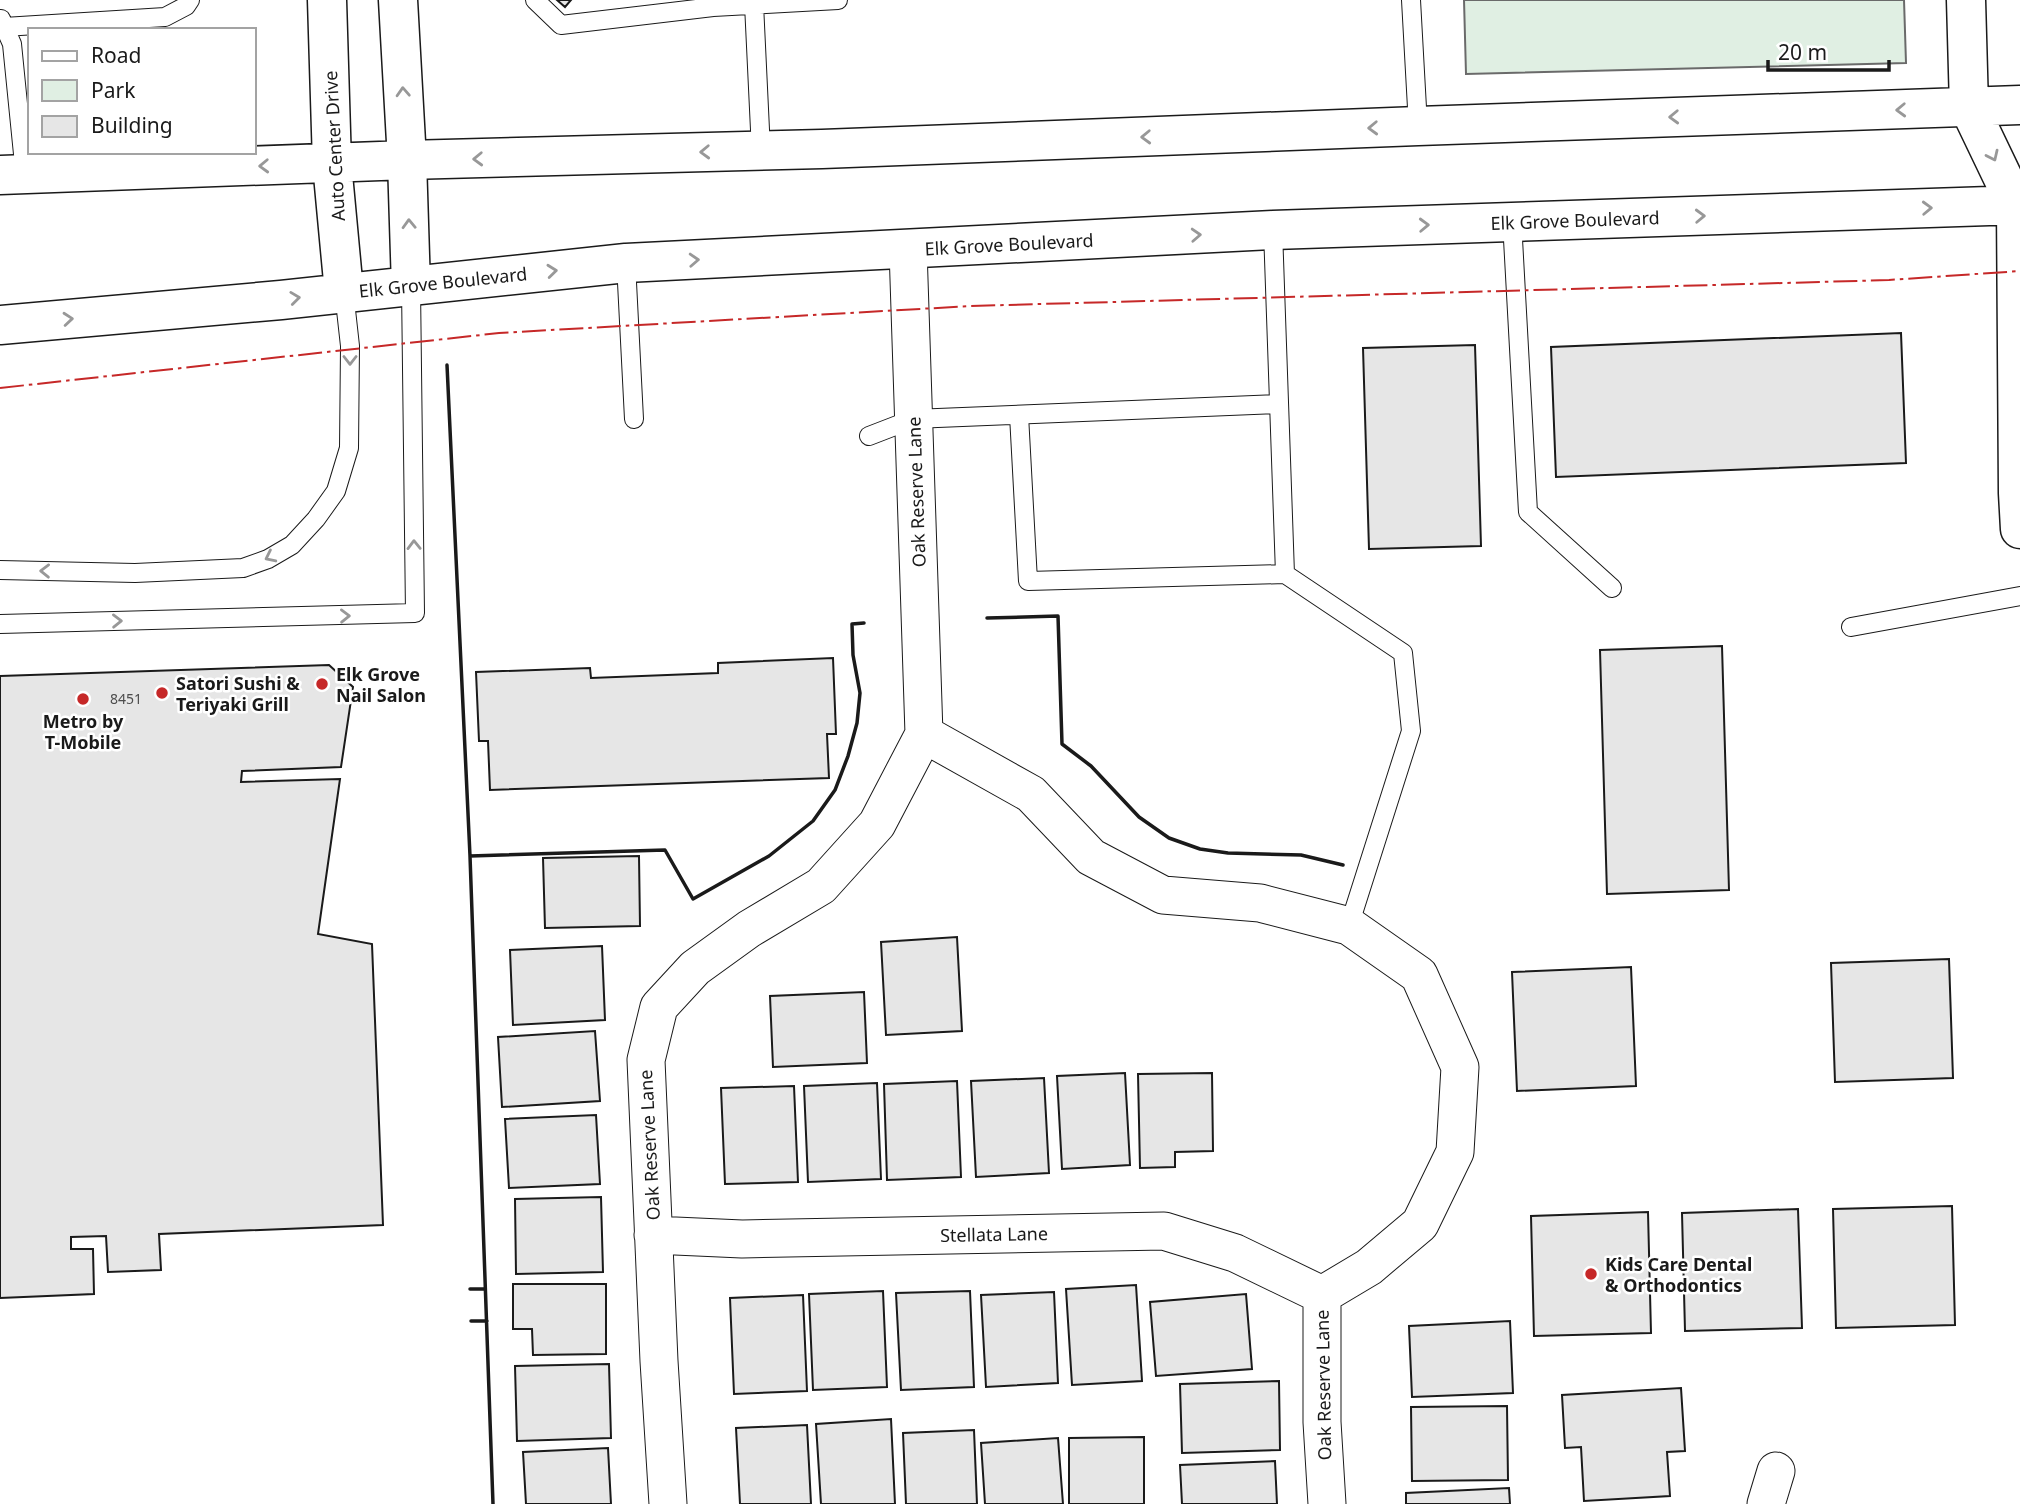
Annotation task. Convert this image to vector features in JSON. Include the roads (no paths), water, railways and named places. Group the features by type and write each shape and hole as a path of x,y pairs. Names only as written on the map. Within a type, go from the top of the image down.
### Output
{"main road":[{"name":"Auto Center Drive","path":"327,0 332,164 344,292"},
{"path":"398,0 411,287"},
{"path":"1966,0 1969,107 2019,201 2020,529"},
{"path":"13,174 761,151 2020,106"},
{"name":"Elk Grove Boulevard","path":"0,325 281,300 626,263 1273,230 2019,201"}],"street":[{"name":"Oak Reserve Lane","path":"668,1504 646,1060 659,1007 695,968 748,929 821,886 877,824 924,734 908,249"},
{"name":"Oak Reserve Lane","path":"924,734 1031,794 1091,857 1163,895 1260,902 1349,926 1419,975 1460,1067 1455,1152 1420,1224 1369,1266 1322,1295 1322,1422 1326,1504"},
{"name":"Stellata Lane","path":"653,1235 742,1239 1164,1231 1236,1253 1322,1295"}],"lane":[{"path":"13,174 12,44 2,21 165,17 186,6 190,0"},
{"path":"534,0 561,25 713,6 838,0"},
{"path":"620,0 634,16"},
{"path":"1411,0 1418,126"},
{"path":"754,4 761,151"},
{"path":"1512,221 1528,512 1612,588"},
{"path":"1273,230 1285,573"},
{"path":"626,263 634,419"},
{"path":"0,624 415,613 411,287"},
{"path":"0,570 135,573 243,568 268,559 292,545 316,519 336,491 349,448 351,346 344,292"},
{"path":"869,436 913,419 1279,404"},
{"path":"1020,415 1028,581 1285,573 1403,653 1411,731 1349,926"},
{"path":"1851,627 2020,596"}],"place":[{"name":"Elk Grove Nail Salon","path":"322,684"},
{"name":"Satori Sushi & Teriyaki Grill","path":"162,693"},
{"name":"Metro by T-Mobile","path":"83,699"},
{"name":"Kids Care Dental & Orthodontics","path":"1591,1274"}]}
